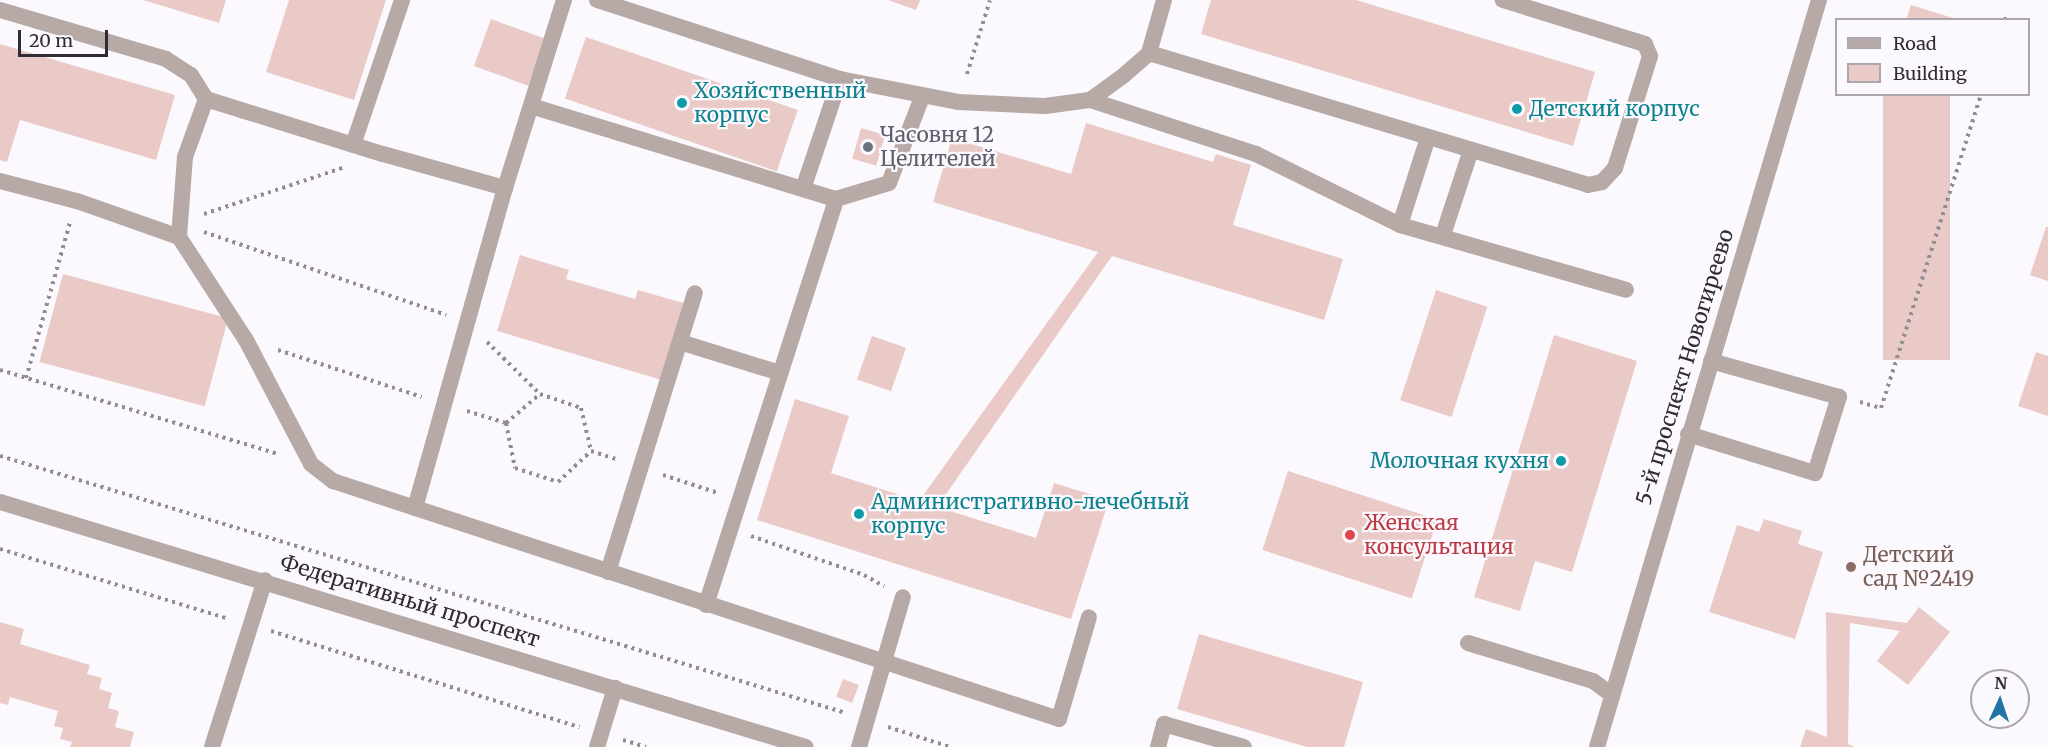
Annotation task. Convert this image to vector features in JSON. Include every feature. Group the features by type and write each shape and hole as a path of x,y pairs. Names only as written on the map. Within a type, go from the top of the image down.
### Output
{"street":[{"path":"353,145 402,0"},
{"path":"414,508 505,188 564,0"},
{"path":"597,0 840,79 922,97 1001,105 1090,100 1256,154 1401,225 1443,235 1626,290"},
{"path":"1090,100 1149,53 1164,0"},
{"path":"1149,53 1588,185 1602,182 1615,168 1650,56 1645,44 1503,0"},
{"name":"5-й проспект Новогиреево","path":"1597,747 1688,434 1819,0"},
{"path":"0,10 166,58 191,75 206,99 383,154 505,188"},
{"path":"803,189 840,79"},
{"path":"531,106 836,199 889,183 922,97"},
{"path":"206,99 185,157 178,230 246,340 311,464 333,481 1059,719 1089,617"},
{"path":"1401,225 1428,137"},
{"path":"1443,235 1472,150"},
{"path":"0,180 178,230"},
{"path":"706,605 836,199"},
{"path":"608,572 695,293"},
{"path":"680,342 780,373"},
{"path":"1688,434 1815,473 1839,397 1711,361"},
{"name":"Федеративный проспект","path":"0,502 265,580 806,747"},
{"path":"212,747 265,580"},
{"path":"859,747 903,597"},
{"path":"1468,643 1593,681 1611,694"},
{"path":"599,740 615,688"},
{"path":"1158,747 1164,724 1244,747"}],"path":[{"path":"967,74 990,0"},
{"path":"1839,397 1881,408 1980,96"},
{"path":"178,230 383,154"},
{"path":"26,378 77,201"},
{"path":"178,230 467,323 540,394 581,408 591,451 558,482 515,468 506,423"},
{"path":"246,340 506,423"},
{"path":"0,370 311,464"},
{"path":"506,423 540,394"},
{"path":"0,456 950,747"},
{"path":"731,528 864,575 903,597"},
{"path":"0,549 250,625 599,740 646,747"}],"building":[{"path":"143,0 226,0 219,23"},
{"path":"289,0 386,0 354,100 266,72"},
{"path":"888,0 920,0 916,10"},
{"name":"Детский корпус","path":"1211,0 1356,0 1595,72 1573,146 1201,34"},
{"path":"1911,5 1953,18 1907,18"},
{"path":"491,19 546,39 528,86 474,66"},
{"name":"Хозяйственный корпус","path":"586,37 798,110 777,171 565,98"},
{"path":"0,44 175,95 156,160 20,120 7,162 0,160"},
{"path":"1883,96 1950,96 1950,360 1883,360"},
{"path":"1086,123 1213,162 1216,154 1251,165 1233,225 1343,259 1324,320 1112,256 937,507 1036,538 1054,483 1109,500 1071,619 757,520 795,399 849,416 831,473 919,501 1098,252 933,202 952,138 1071,174"},
{"name":"Часовня 12 Целителей","path":"861,128 885,135 876,166 852,159"},
{"path":"2046,227 2048,227 2048,281 2030,275"},
{"path":"520,255 569,270 566,279 635,299 638,290 687,304 665,381 497,331"},
{"path":"63,274 228,318 205,406 39,362"},
{"path":"1436,290 1487,307 1452,417 1400,400"},
{"name":"Молочная кухня","path":"1554,335 1637,361 1572,572 1535,561 1520,611 1474,597"},
{"path":"872,336 906,348 891,391 857,379"},
{"path":"2036,352 2048,356 2048,416 2018,406"},
{"name":"Женская консультация","path":"1288,471 1437,520 1412,598 1262,550"},
{"path":"1764,519 1802,531 1798,544 1823,552 1795,639 1709,612 1737,525 1759,532"},
{"path":"1919,607 1950,632 1908,685 1877,661 1900,631 1850,623 1848,744 1855,747 1800,747 1806,729 1827,737 1826,612 1907,623"},
{"path":"0,622 24,629 20,644 90,665 87,674 102,678 99,689 112,693 108,708 119,711 115,727 134,732 130,747 70,747 72,742 60,739 63,728 54,726 58,711 10,697 8,705 0,703"},
{"path":"1199,634 1363,682 1344,747 1307,747 1177,709"},
{"path":"843,679 859,685 852,703 836,697"}],"place":[{"name":"Хозяйственный корпус","path":"682,103"},
{"name":"Детский корпус","path":"1517,109"},
{"name":"Часовня 12 Целителей","path":"868,147"},
{"name":"Молочная кухня","path":"1561,461"},
{"name":"Административно-лечебный корпус","path":"859,514"},
{"name":"Женская консультация","path":"1350,535"},
{"name":"Детский сад №2419","path":"1851,567"}]}
